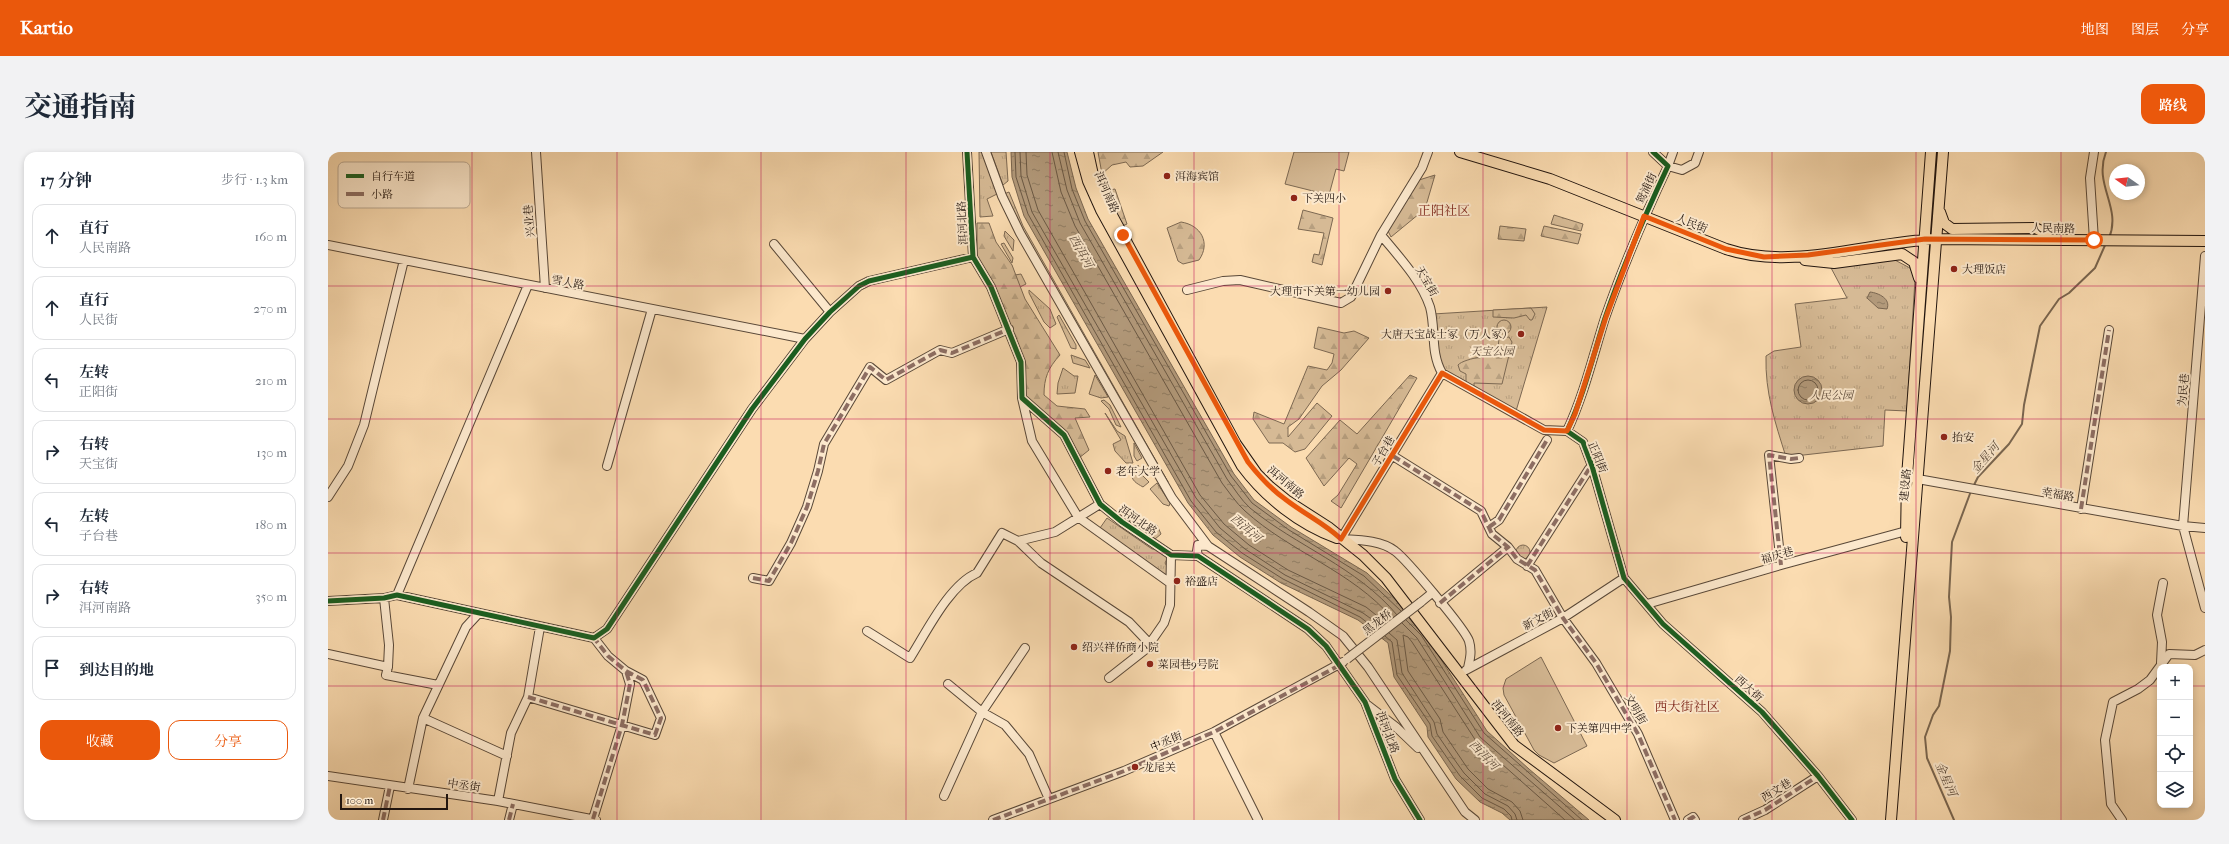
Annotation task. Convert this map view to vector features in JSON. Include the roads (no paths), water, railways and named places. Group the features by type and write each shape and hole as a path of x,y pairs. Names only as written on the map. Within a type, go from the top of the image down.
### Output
{"main road":[{"name":"洱河南路","path":"1080,152 1088,181 1101,210 1242,466 1265,493 1282,506 1324,533 1341,539"},
{"name":"洱河南路","path":"1088,152 1093,175 1107,206 1244,456 1270,487 1286,500 1328,527 1362,555 1386,578 1514,745 1615,820"},
{"name":"人民街","path":"1460,152 1550,179 1738,253 1775,257 1808,255 1925,239"},
{"name":"建设路","path":"1890,820 1910,530 1907,477 1931,152"},
{"name":"建设路","path":"1885,820 1910,530 1918,479 1943,152"},
{"path":"1939,204 1942,220 1952,229 2035,228 2044,232 2049,240"},
{"name":"人民南路","path":"1925,239 2205,241"},
{"path":"1775,257 1834,263 1902,254 1909,257 1916,264 1921,292"}],"street":[{"name":"兴业巷","path":"536,152 545,288"},
{"name":"洱河北路","path":"967,152 973,257 991,287 1021,362 1022,398 1064,435 1100,504 1122,522 1171,555"},
{"path":"986,152 1002,196 1020,233 1172,498 1208,546 1343,636 1368,666 1424,754 1464,812 1475,820"},
{"path":"1187,290 1223,281 1240,280 1341,303 1351,296 1381,235 1422,168 1428,152"},
{"name":"鸳浦街","path":"1644,216 1668,166 1653,152"},
{"path":"1673,152 1668,166 1686,169 1695,163 1699,152"},
{"path":"2094,152 2090,178 2103,240"},
{"path":"1442,373 1544,430 1567,431 1575,414 1606,317 1644,216"},
{"name":"天宝街","path":"1381,235 1415,279 1430,307 1436,361 1442,373"},
{"path":"774,244 830,312"},
{"name":"雪人路","path":"328,245 805,339"},
{"name":"为民巷","path":"2205,256 2183,526 2205,608"},
{"path":"594,638 607,630 752,409 805,339 830,312 859,286 869,281 973,257"},
{"path":"328,497 348,466 364,425 404,260"},
{"path":"397,595 528,285"},
{"path":"607,466 652,309"},
{"path":"753,578 769,581 791,543 807,507 824,444 870,367 886,380 940,350 952,353 1009,329"},
{"path":"2081,509 2109,330"},
{"name":"子台巷","path":"1341,539 1393,456 1442,373"},
{"path":"1022,398 1032,441 1078,517 1170,583"},
{"name":"正阳街","path":"1567,431 1583,442 1588,454 1624,578"},
{"path":"1489,528 1498,520 1547,440"},
{"path":"1781,565 1769,455 1791,459 1799,458"},
{"name":"文明街","path":"1393,456 1481,511 1492,534 1508,547 1517,559 1526,566 1535,570 1563,618 1596,663 1638,734 1675,820"},
{"path":"1526,566 1589,469"},
{"name":"幸福路","path":"1907,477 2081,509 2183,526 2205,528"},
{"path":"1018,541 1055,532 1100,504"},
{"name":"福庆巷","path":"1647,604 1781,565 1910,530"},
{"path":"867,631 910,658 948,598 970,576 977,573 1002,533 1018,541 1041,563 1129,622 1150,644"},
{"path":"1341,539 1368,541 1394,550 1414,569 1468,640 1470,657 1468,668"},
{"path":"1109,678 1146,649 1164,623 1170,605 1171,555 1198,556 1196,551 1198,545 1208,546"},
{"path":"1440,603 1508,547"},
{"name":"洱河北路","path":"1198,556 1308,629 1326,646 1364,702 1396,779 1420,820"},
{"name":"西大街","path":"1624,578 1663,624 1762,712 1818,776 1852,820"},
{"name":"新文街","path":"1459,675 1468,668 1563,618 1624,578"},
{"path":"2162,663 2162,642 2157,615 2163,583"},
{"name":"黑龙桥","path":"1340,665 1432,593"},
{"path":"328,601 384,598 397,595 478,614 594,638 608,656 626,671 643,680 661,718 655,734 528,697"},
{"path":"384,598 389,645 386,675 438,685"},
{"path":"408,789 423,718 466,626 478,614"},
{"path":"498,801 511,733 528,697 540,627"},
{"path":"944,796 982,712 1025,648"},
{"path":"2122,820 2111,804 2105,740 2112,707 2117,698 2138,688 2150,680 2172,652 2195,655 2205,650"},
{"path":"328,654 388,667"},
{"name":"中丞街","path":"993,820 1124,771 1214,732 1340,665"},
{"path":"594,819 622,725 630,684 626,671"},
{"path":"948,684 982,712 1005,725 1029,754 1048,799"},
{"path":"1364,702 1396,727 1424,754"},
{"path":"423,718 507,756"},
{"path":"1214,732 1258,820"},
{"name":"中丞街","path":"328,776 408,789 498,801 594,819"},
{"name":"西文巷","path":"1743,820 1765,810 1818,776"},
{"path":"383,820 390,786"},
{"path":"509,820 513,804"},
{"path":"1688,820 1693,818 1695,820"}],"water":[{"name":"西洱河","path":"1011,152 1067,152 1076,188 1088,219 1234,474 1254,500 1291,527 1367,573 1399,603 1412,622 1424,633 1487,731 1589,820 1510,820 1502,813 1480,802 1456,779 1428,737 1427,727 1394,677 1388,643 1358,620 1281,583 1240,557 1213,535 1188,503 1024,216 1012,177"},
{"path":"1870,292 1880,295 1886,299 1888,305 1887,309 1878,308 1867,298"},
{"path":"1808,376 1814,377 1818,380 1821,384 1821,396 1818,400 1814,403 1808,404 1802,403 1798,400 1795,396 1794,390 1795,384 1798,380 1802,377"}],"waterway":[{"name":"金星河","path":"2106,152 2103,164 2103,175 2112,216 2112,227 2109,238"},
{"name":"金星河","path":"1973,487 1978,477 2009,444 2022,424 2024,405 2040,326 2059,299 2069,293 2095,268 2106,243"},
{"name":"金星河","path":"1954,820 1927,758 1925,737 1933,715 1939,706 1950,651 1951,617 1949,597 1952,542 1971,491"}],"place":[{"name":"洱海宾馆","path":"1167,176"},
{"name":"下关四小","path":"1294,198"},
{"name":"大理饭店","path":"1954,269"},
{"name":"大理市下关第一幼儿园","path":"1388,291"},
{"name":"大唐天宝战士冢（万人冢）","path":"1521,334"},
{"name":"抬安","path":"1944,437"},
{"name":"老年大学","path":"1108,471"},
{"name":"裕盛店","path":"1177,581"},
{"name":"绍兴祥侨商小院","path":"1074,647"},
{"name":"菜园巷9号院","path":"1150,664"},
{"name":"下关第四中学","path":"1558,728"},
{"name":"龙尾关","path":"1135,767"}],"district":[{"name":"正阳社区","path":"1444,210"},
{"name":"西大街社区","path":"1687,706"}],"park label":[{"name":"天宝公园","path":"1492,351"},
{"name":"人民公园","path":"1831,395"}]}
